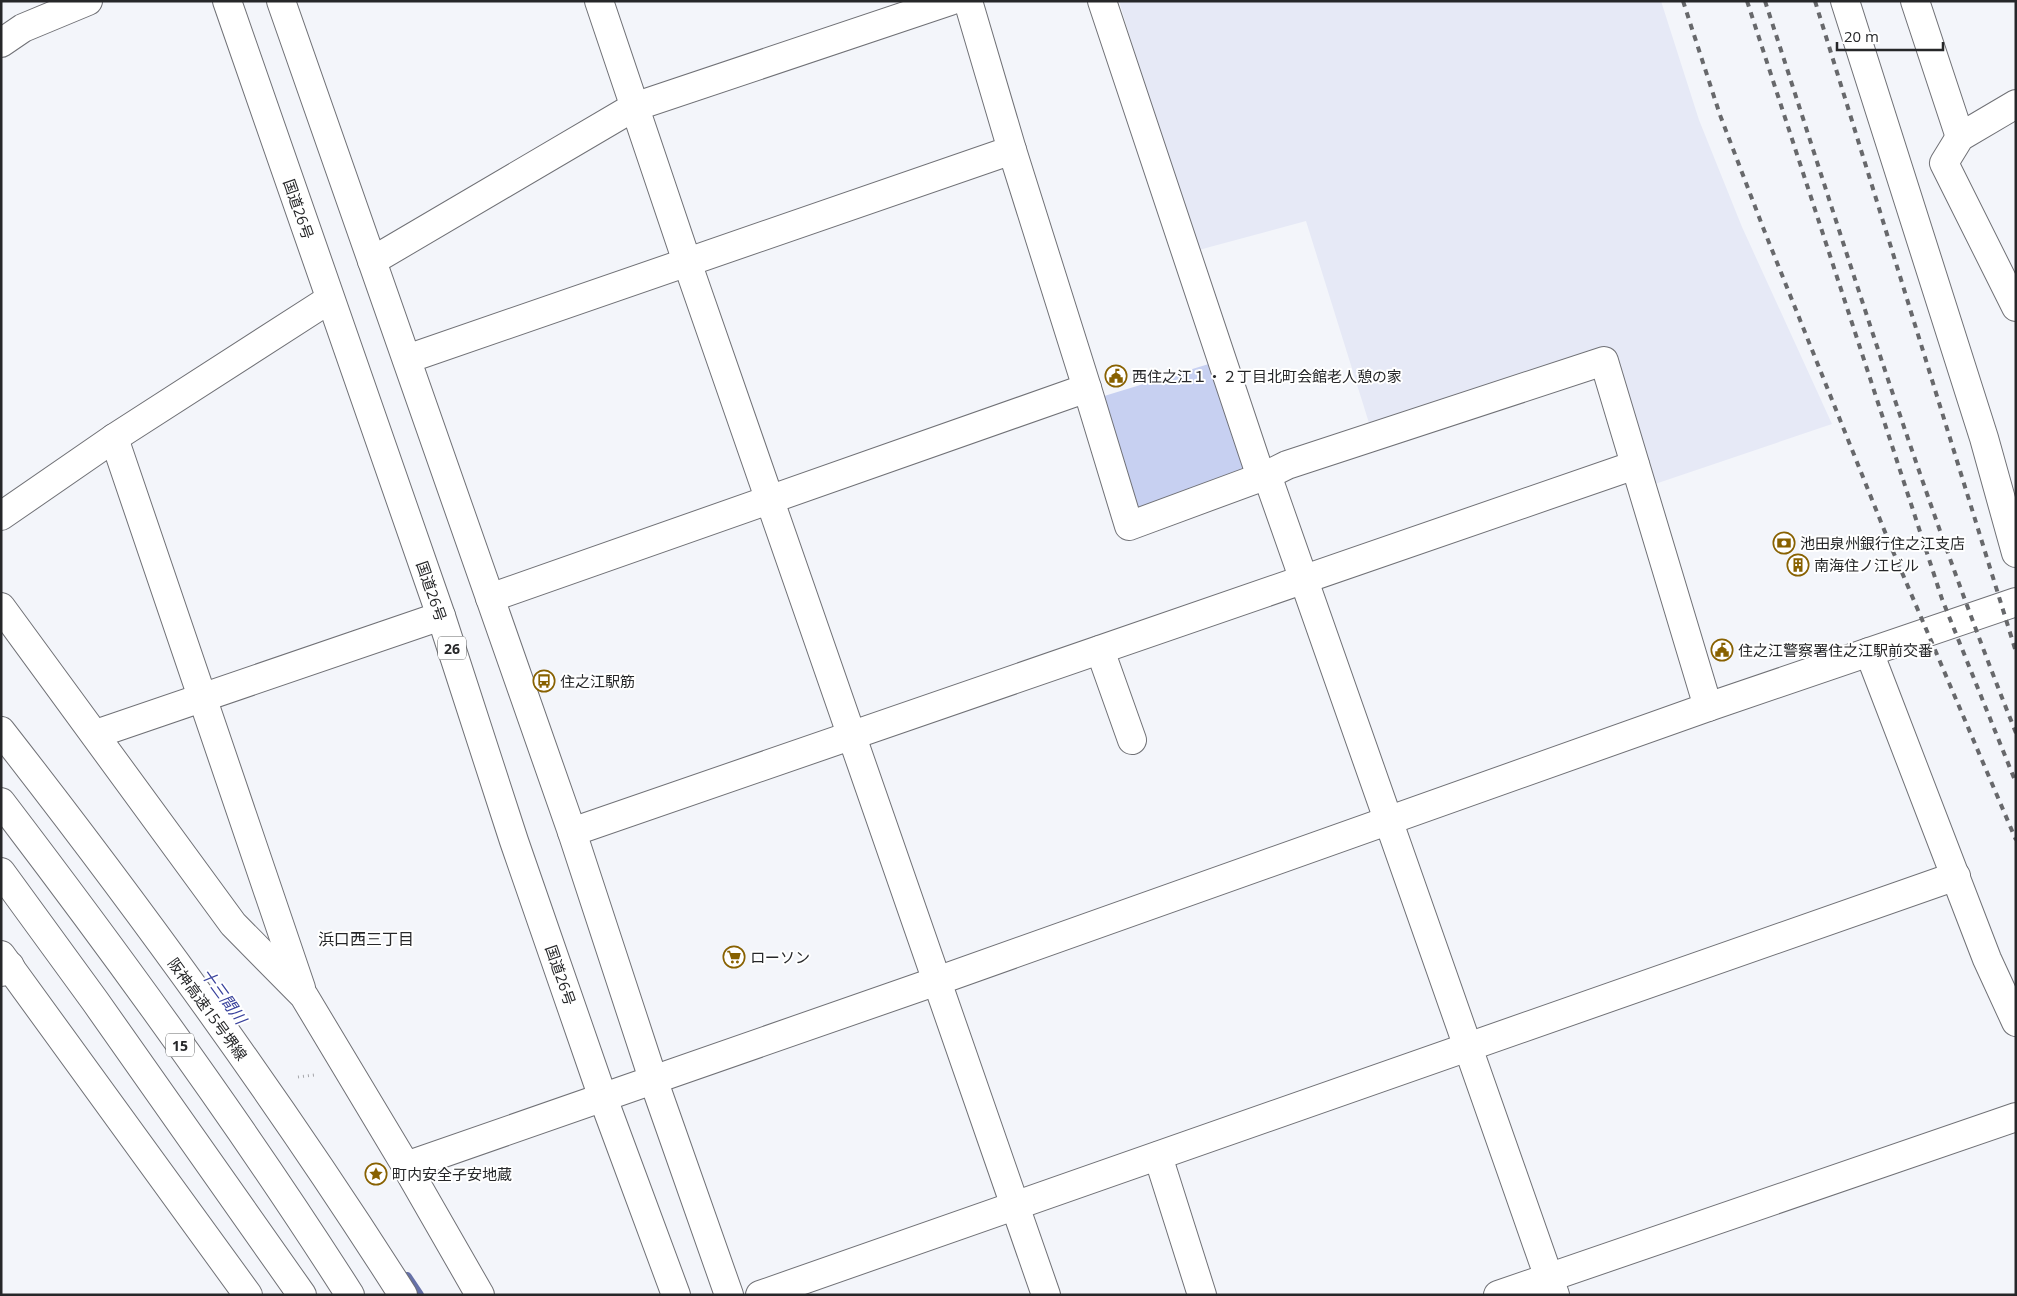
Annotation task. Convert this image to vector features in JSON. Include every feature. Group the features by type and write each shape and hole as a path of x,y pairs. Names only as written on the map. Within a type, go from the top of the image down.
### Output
{"main road":[{"path":"1,43 24,28 88,1"},
{"name":"国道26号","path":"227,1 441,616 514,841 603,1098 676,1295"},
{"path":"282,1 572,832 653,1079 729,1295"},
{"path":"599,1 687,262 1046,1295"},
{"path":"372,261 634,107 950,1"},
{"path":"968,1 1012,150 1129,526 1264,476 1287,465 1604,361 1708,707"},
{"path":"1102,1 1264,476 1389,819 1552,1286"},
{"path":"1845,1 1984,438 2016,553"},
{"path":"1915,1 1960,137"},
{"path":"2016,104 1960,137 1944,163 2016,307"},
{"path":"407,359 1012,150"},
{"path":"1,516 114,438 330,299"},
{"path":"490,598 1087,388"},
{"path":"114,438 304,996 406,1166 480,1295"},
{"path":"572,832 1635,465"},
{"path":"406,1166 937,981 1708,707 2016,602"},
{"path":"1,607 96,734 233,924 304,996"},
{"path":"96,734 441,616"},
{"path":"1100,650 1132,740"},
{"path":"1869,652 1988,959 2016,1022"},
{"name":"阪神高速15号堺線","path":"1,731 76,828 223,1028 302,1142 403,1295"},
{"name":"15","path":"1,802 188,1056 268,1170 350,1295"},
{"path":"1,872 95,1001 302,1295"},
{"path":"760,1295 1956,876"},
{"path":"4,964 248,1295"},
{"path":"1498,1295 1552,1286 2016,1118"},
{"path":"1158,1156 1202,1295"}],"shaded area":[{"path":"1119,1 1661,1 1699,120 1742,227 1832,424 1655,484 1610,348 1369,423 1306,221 1195,251"},
{"path":"1212,363 1248,476 1136,516 1101,397"}],"waterway":[{"name":"十三間川","path":"407,1277 419,1295"}],"railway":[{"path":"1683,1 1720,115 1764,230 1889,542 2016,840"},
{"path":"1747,1 1942,599 2016,783"},
{"path":"1765,1 1915,461 2016,733"},
{"path":"1815,1 2016,652"}],"place":[{"name":"西住之江１・２丁目北町会館老人憩の家","path":"1116,376"},
{"name":"池田泉州銀行住之江支店","path":"1784,543"},
{"name":"南海住ノ江ビル","path":"1798,565"},
{"name":"住之江警察署住之江駅前交番","path":"1722,650"},
{"name":"住之江駅筋","path":"544,681"},
{"name":"ローソン","path":"734,957"},
{"name":"町内安全子安地蔵","path":"376,1174"}],"district":[{"name":"浜口西三丁目","path":"366,939"}]}
